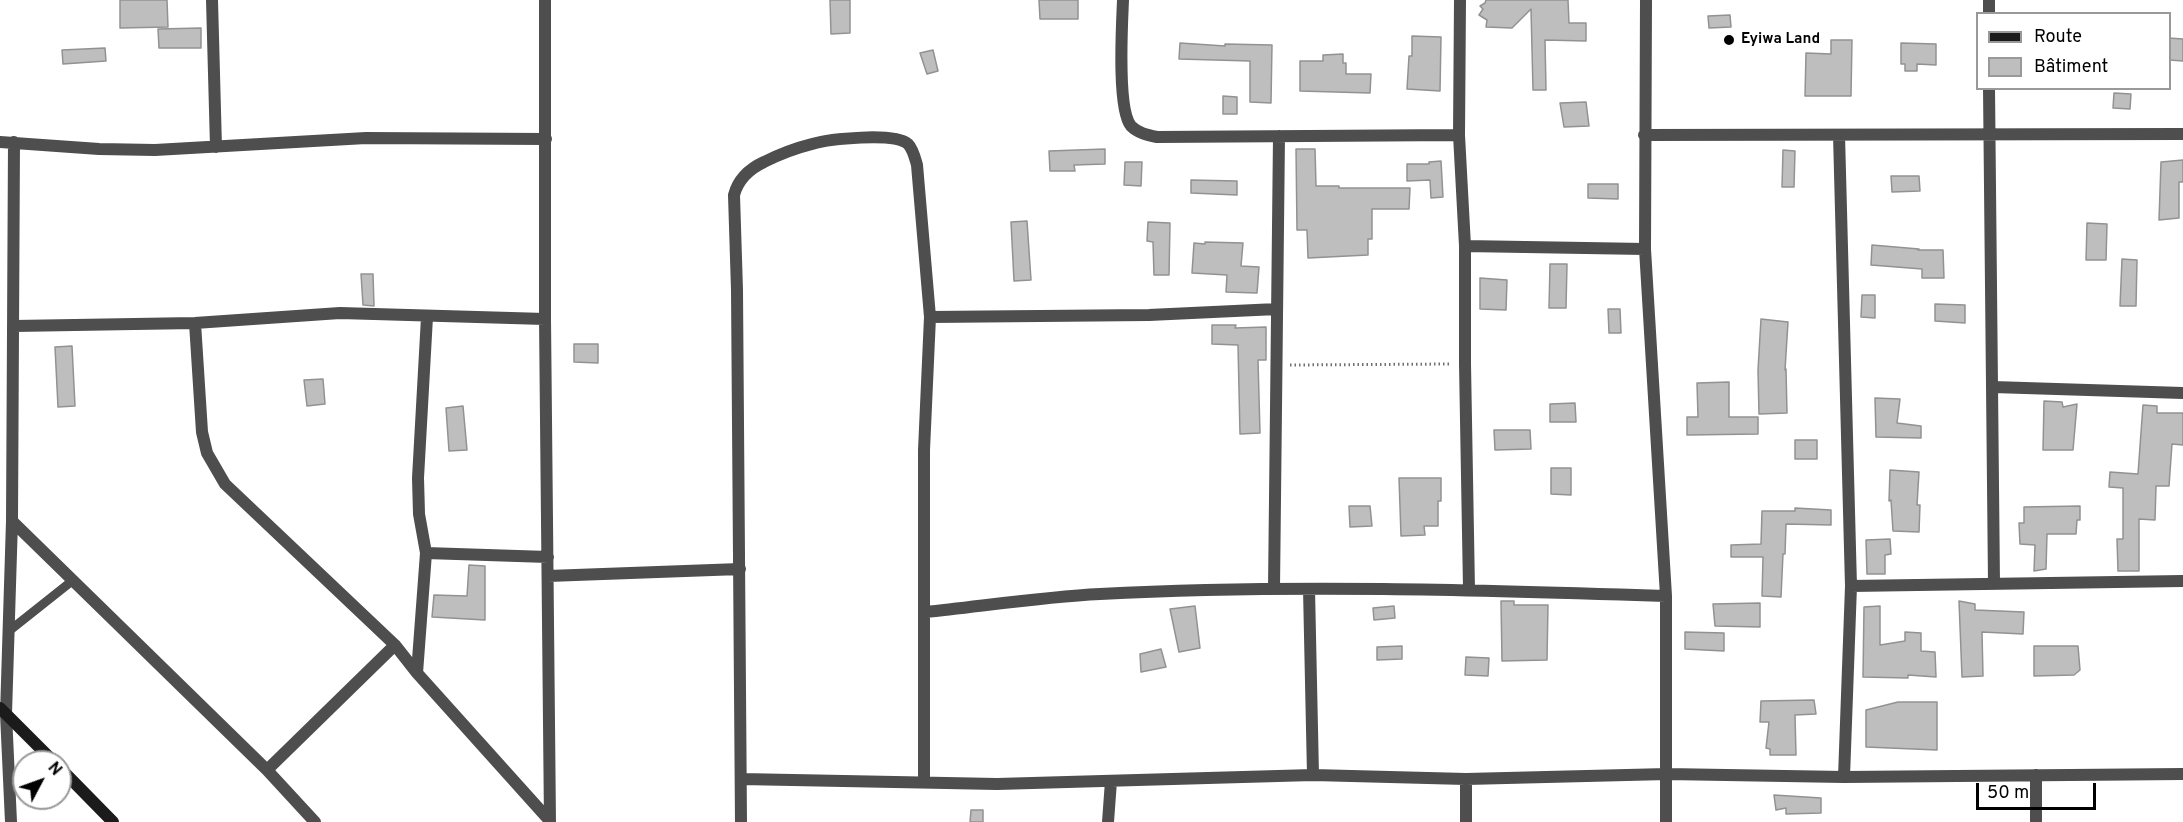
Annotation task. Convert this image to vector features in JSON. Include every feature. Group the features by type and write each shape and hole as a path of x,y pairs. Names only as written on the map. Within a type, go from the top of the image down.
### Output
{"street":[{"path":"212,0 216,147"},
{"path":"545,0 545,319 550,822"},
{"path":"1122,0 1122,82 1125,115 1130,124 1144,134 1157,137 1459,135"},
{"path":"1460,0 1459,135 1466,246 1465,364 1469,589"},
{"path":"1646,0 1644,135 1646,249 1666,596 1666,822"},
{"path":"1989,90 1994,583"},
{"path":"1644,135 2183,134"},
{"path":"1839,135 1851,586 1844,777"},
{"path":"1274,589 1279,136"},
{"path":"741,822 737,290 734,195 737,184 747,172 763,162 813,144 866,137 893,138 907,143 917,165 930,317 924,450 924,782"},
{"path":"0,142 99,149 155,150 366,138 546,139"},
{"path":"11,822 3,711 9,631 12,521 14,142"},
{"path":"1466,246 1646,249"},
{"path":"930,317 1149,315 1277,309"},
{"path":"14,326 195,323 340,314 545,319"},
{"path":"417,673 426,553 419,514 418,478 427,317"},
{"path":"195,323 202,432 207,453 225,484 395,645 417,673 550,822"},
{"path":"1993,387 2183,393"},
{"path":"12,521 267,770 315,822"},
{"path":"426,553 548,557"},
{"path":"548,576 740,569"},
{"path":"1851,586 2183,580"},
{"path":"925,612 1099,594 1274,589 1469,589 1666,596"},
{"path":"1309,589 1313,775"},
{"path":"267,770 395,645"},
{"path":"3,711 42,750"},
{"path":"741,779 997,784 1313,775 1466,779 1666,774 1844,777 2183,774"},
{"path":"2036,775 2036,822"},
{"path":"1466,779 1466,822"},
{"path":"72,780 113,822"},
{"path":"1108,822 1111,781"}],"lane":[{"path":"9,631 72,580"}],"path":[{"path":"1276,365 1465,364"}],"building":[{"path":"120,0 167,0 168,27 120,28"},
{"path":"830,0 850,0 850,33 831,34"},
{"path":"1039,0 1078,0 1078,19 1040,19"},
{"path":"1486,0 1568,0 1569,23 1586,23 1586,41 1545,40 1546,90 1533,90 1531,9 1512,28 1486,27 1487,20 1479,15 1483,9 1480,6"},
{"path":"1730,15 1731,27 1709,28 1708,16"},
{"path":"201,28 201,48 159,48 158,29"},
{"path":"1412,36 1441,37 1440,91 1407,89 1409,56 1412,56"},
{"path":"2171,38 2183,39 2183,61 2171,60"},
{"path":"1831,40 1852,40 1851,96 1805,96 1806,53 1831,54"},
{"path":"1180,43 1225,46 1225,44 1272,45 1271,103 1250,102 1250,61 1179,59"},
{"path":"1901,43 1936,44 1936,65 1917,64 1917,71 1905,71 1905,64 1901,64"},
{"path":"105,48 106,61 63,64 62,50"},
{"path":"933,50 938,71 927,74 920,53"},
{"path":"1343,54 1346,74 1371,74 1370,93 1300,91 1300,61 1323,61 1323,55"},
{"path":"2114,93 2131,94 2130,109 2113,108"},
{"path":"1223,96 1237,97 1237,114 1223,114"},
{"path":"1586,102 1589,126 1564,127 1560,103"},
{"path":"1105,149 1105,164 1074,165 1075,171 1050,171 1049,151"},
{"path":"1296,149 1315,149 1316,186 1410,188 1409,209 1372,209 1372,239 1368,239 1368,255 1308,258 1307,230 1297,230"},
{"path":"1783,150 1795,151 1794,187 1782,187"},
{"path":"2183,160 2183,182 2179,182 2179,218 2159,220 2161,162"},
{"path":"1441,161 1443,197 1431,198 1430,180 1407,181 1407,164 1429,164 1429,162"},
{"path":"1125,162 1142,162 1141,186 1124,185"},
{"path":"1891,176 1919,176 1920,191 1892,192"},
{"path":"1191,180 1237,181 1237,195 1191,193"},
{"path":"1588,184 1618,184 1618,199 1588,198"},
{"path":"1027,221 1031,280 1014,281 1011,222"},
{"path":"1148,222 1170,223 1169,275 1154,275 1153,242 1147,241"},
{"path":"2087,223 2107,224 2106,260 2086,260"},
{"path":"1205,242 1243,243 1241,266 1259,267 1257,293 1226,292 1227,275 1192,273 1194,243 1205,244"},
{"path":"1872,245 1943,250 1944,278 1922,278 1922,269 1871,265"},
{"path":"2122,259 2137,260 2136,306 2120,306"},
{"path":"1550,264 1567,264 1566,308 1549,308"},
{"path":"361,274 373,274 374,306 363,305"},
{"path":"1480,278 1507,280 1506,310 1480,309"},
{"path":"1862,295 1875,295 1875,318 1861,317"},
{"path":"1935,304 1965,305 1965,323 1935,321"},
{"path":"1608,309 1620,309 1621,333 1609,333"},
{"path":"1761,319 1788,322 1785,370 1787,413 1759,414 1758,370"},
{"path":"1212,325 1236,325 1235,328 1266,327 1266,360 1258,360 1260,433 1240,434 1238,345 1212,344"},
{"path":"574,344 598,344 598,363 574,362"},
{"path":"72,346 75,406 58,407 55,347"},
{"path":"323,379 325,404 307,406 304,380"},
{"path":"1729,382 1729,417 1758,417 1758,434 1687,435 1687,417 1698,417 1697,383"},
{"path":"1875,398 1900,399 1897,423 1921,426 1921,438 1876,437"},
{"path":"2044,401 2062,402 2063,407 2077,404 2073,450 2043,450"},
{"path":"1575,403 1576,422 1550,422 1550,404"},
{"path":"2143,405 2157,406 2157,413 2183,413 2183,445 2172,444 2169,486 2156,486 2155,520 2139,519 2139,571 2118,571 2117,539 2123,539 2123,488 2109,487 2110,472 2138,474"},
{"path":"463,406 467,450 449,451 446,408"},
{"path":"1494,430 1530,430 1531,449 1495,450"},
{"path":"1795,440 1817,440 1817,459 1795,459"},
{"path":"1551,468 1571,468 1571,495 1551,494"},
{"path":"1890,470 1919,472 1917,505 1920,505 1919,532 1893,531 1891,500 1889,501"},
{"path":"1399,478 1441,478 1438,526 1424,526 1425,535 1401,536"},
{"path":"1349,506 1370,506 1372,526 1350,527"},
{"path":"2080,506 2080,520 2077,520 2076,534 2047,534 2046,569 2034,571 2035,545 2020,544 2019,523 2024,523 2024,507"},
{"path":"1795,508 1831,510 1831,525 1786,524 1781,597 1762,596 1763,557 1731,557 1731,545 1761,544 1762,511 1795,511"},
{"path":"1890,539 1891,554 1885,555 1885,574 1867,574 1866,540"},
{"path":"469,565 485,566 485,620 432,617 434,595 467,596"},
{"path":"1501,601 1514,601 1514,605 1548,605 1547,660 1502,661"},
{"path":"1959,601 1975,604 1975,610 2024,612 2023,634 1982,632 1983,676 1962,677"},
{"path":"1760,603 1760,627 1715,626 1713,604"},
{"path":"1195,606 1200,648 1179,652 1170,609"},
{"path":"1394,606 1395,618 1374,620 1373,608"},
{"path":"1880,606 1880,645 1905,641 1905,632 1921,633 1921,651 1935,652 1936,677 1908,675 1908,678 1863,677 1864,607"},
{"path":"1685,632 1724,633 1724,651 1685,649"},
{"path":"1402,646 1402,659 1377,660 1377,647"},
{"path":"2034,646 2078,646 2080,670 2074,675 2034,676"},
{"path":"1161,649 1166,667 1141,672 1140,654"},
{"path":"1466,657 1489,658 1488,676 1465,675"},
{"path":"1814,700 1816,714 1795,715 1796,755 1770,755 1770,749 1766,748 1769,722 1760,722 1761,701"},
{"path":"1898,702 1937,702 1937,750 1866,747 1866,710"},
{"path":"1774,795 1821,798 1821,813 1786,814 1786,808 1776,810"},
{"path":"971,810 983,810 983,822 970,822"}],"place":[{"name":"Eyiwa Land","path":"1729,40"}]}
